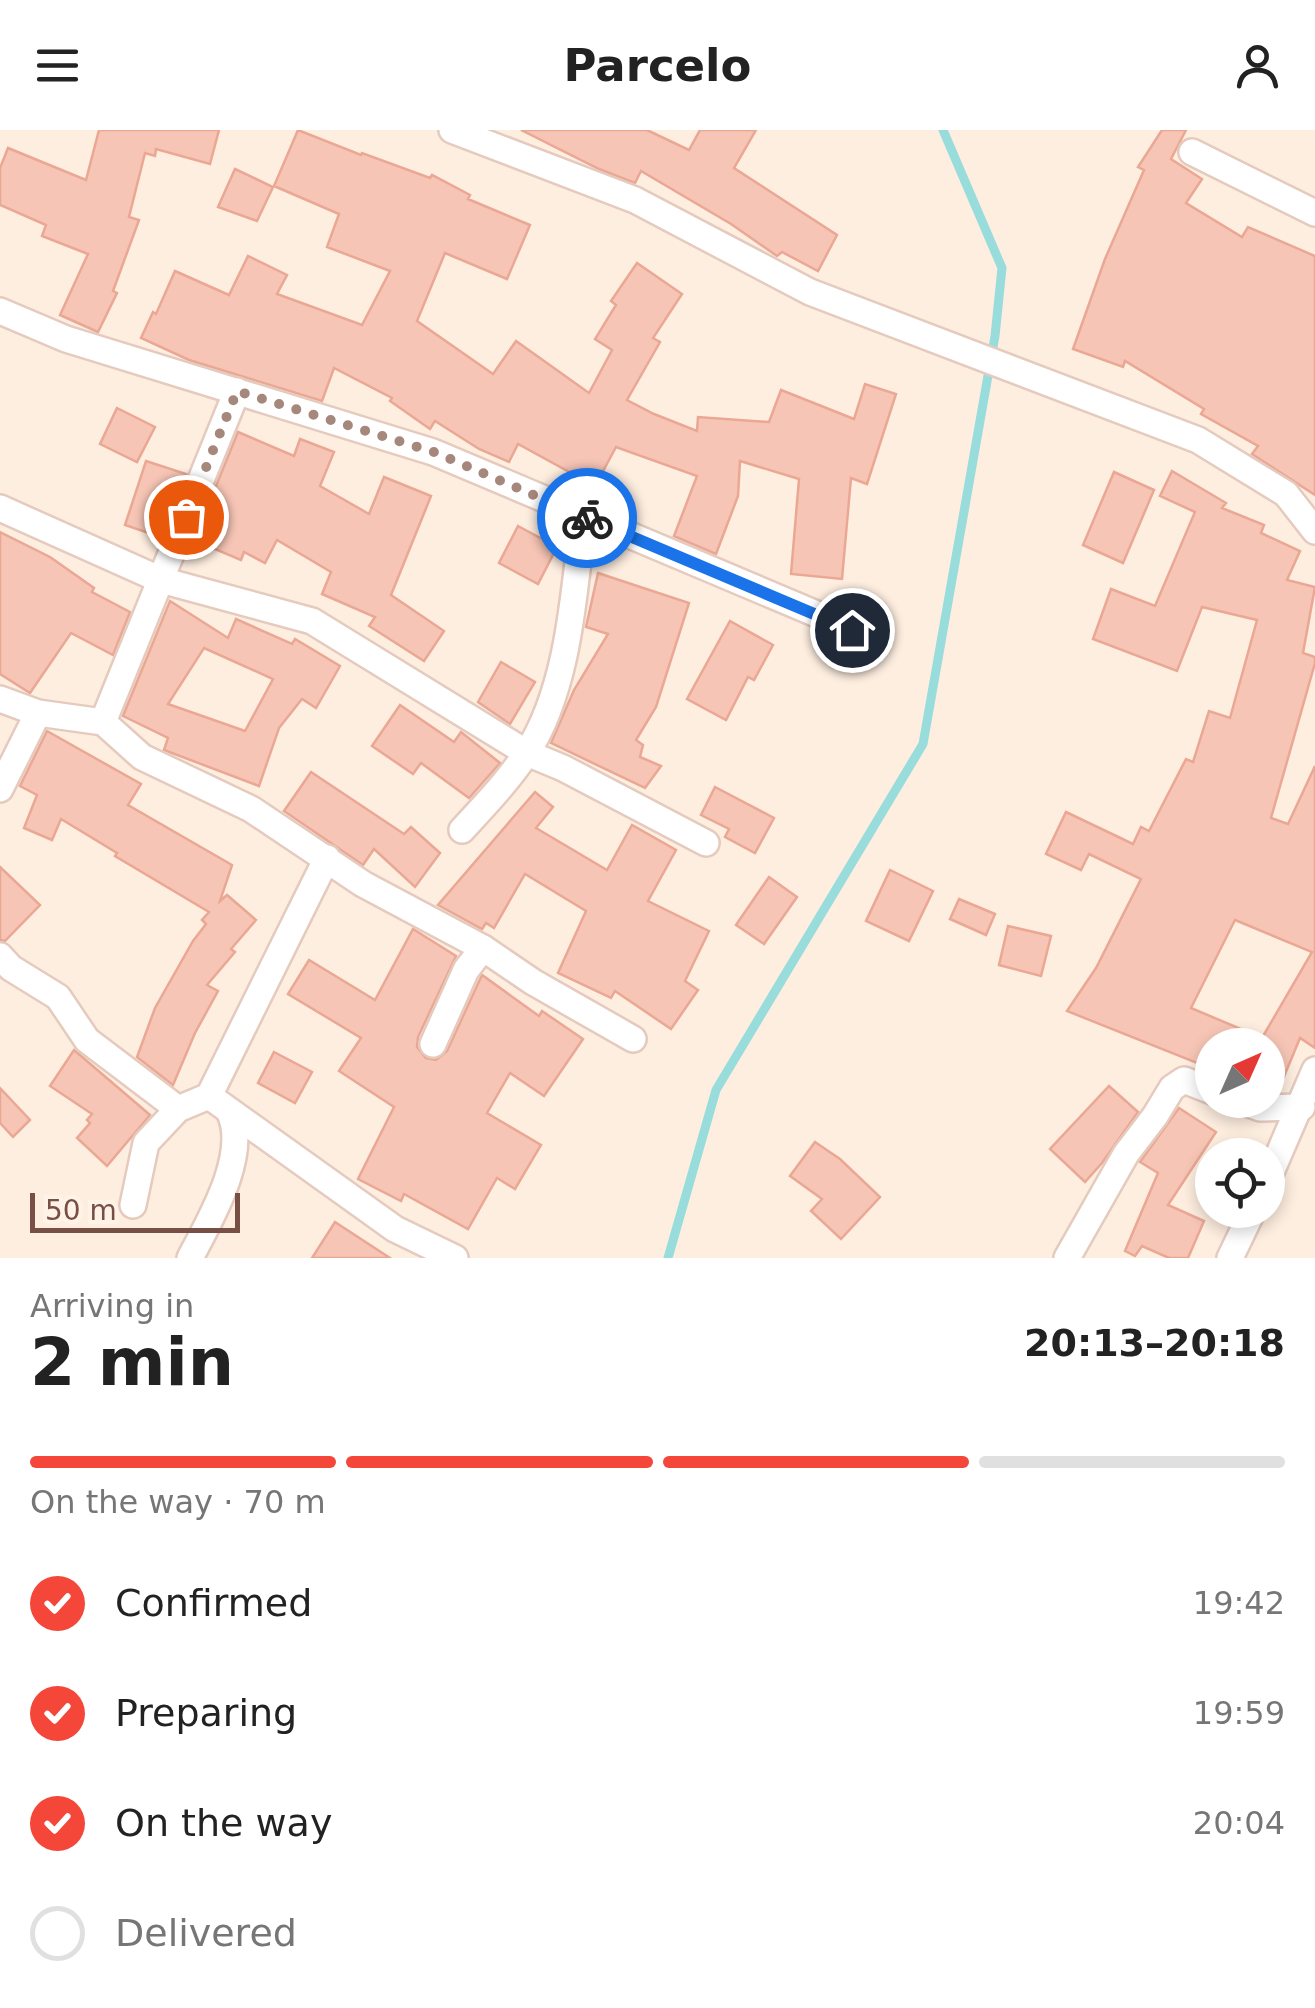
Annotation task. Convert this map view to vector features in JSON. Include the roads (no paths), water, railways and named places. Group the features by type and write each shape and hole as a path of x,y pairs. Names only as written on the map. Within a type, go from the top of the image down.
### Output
{"street":[{"path":"452,130 488,136 635,200 810,292 1198,440 1286,494 1315,532"},
{"path":"1192,152 1315,213"},
{"path":"0,311 66,339 434,452 852,630"},
{"path":"104,722 237,391"},
{"path":"0,508 161,580 312,621 526,753 563,768 706,843"},
{"path":"462,830 526,753 548,710 570,626 583,516"},
{"path":"0,699 38,713 104,722 142,757 252,809 363,884 483,948 533,982 633,1038"},
{"path":"0,788 38,713"},
{"path":"218,1103 327,858"},
{"path":"433,1044 466,970 483,948"},
{"path":"0,956 10,968 58,998 87,1040 178,1109"},
{"path":"1285,1144 1315,1070"},
{"path":"1066,1258 1126,1154 1172,1088 1184,1080 1195,1084"},
{"path":"190,1258 218,1204 233,1158 234,1122 218,1103"},
{"path":"133,1205 146,1143 178,1109 218,1103 396,1229 455,1258"},
{"path":"1285,1107 1302,1107"},
{"path":"1230,1258 1244,1228"}],"waterway":[{"path":"668,1258 716,1090 923,744 995,336 1002,268 943,130"}]}
